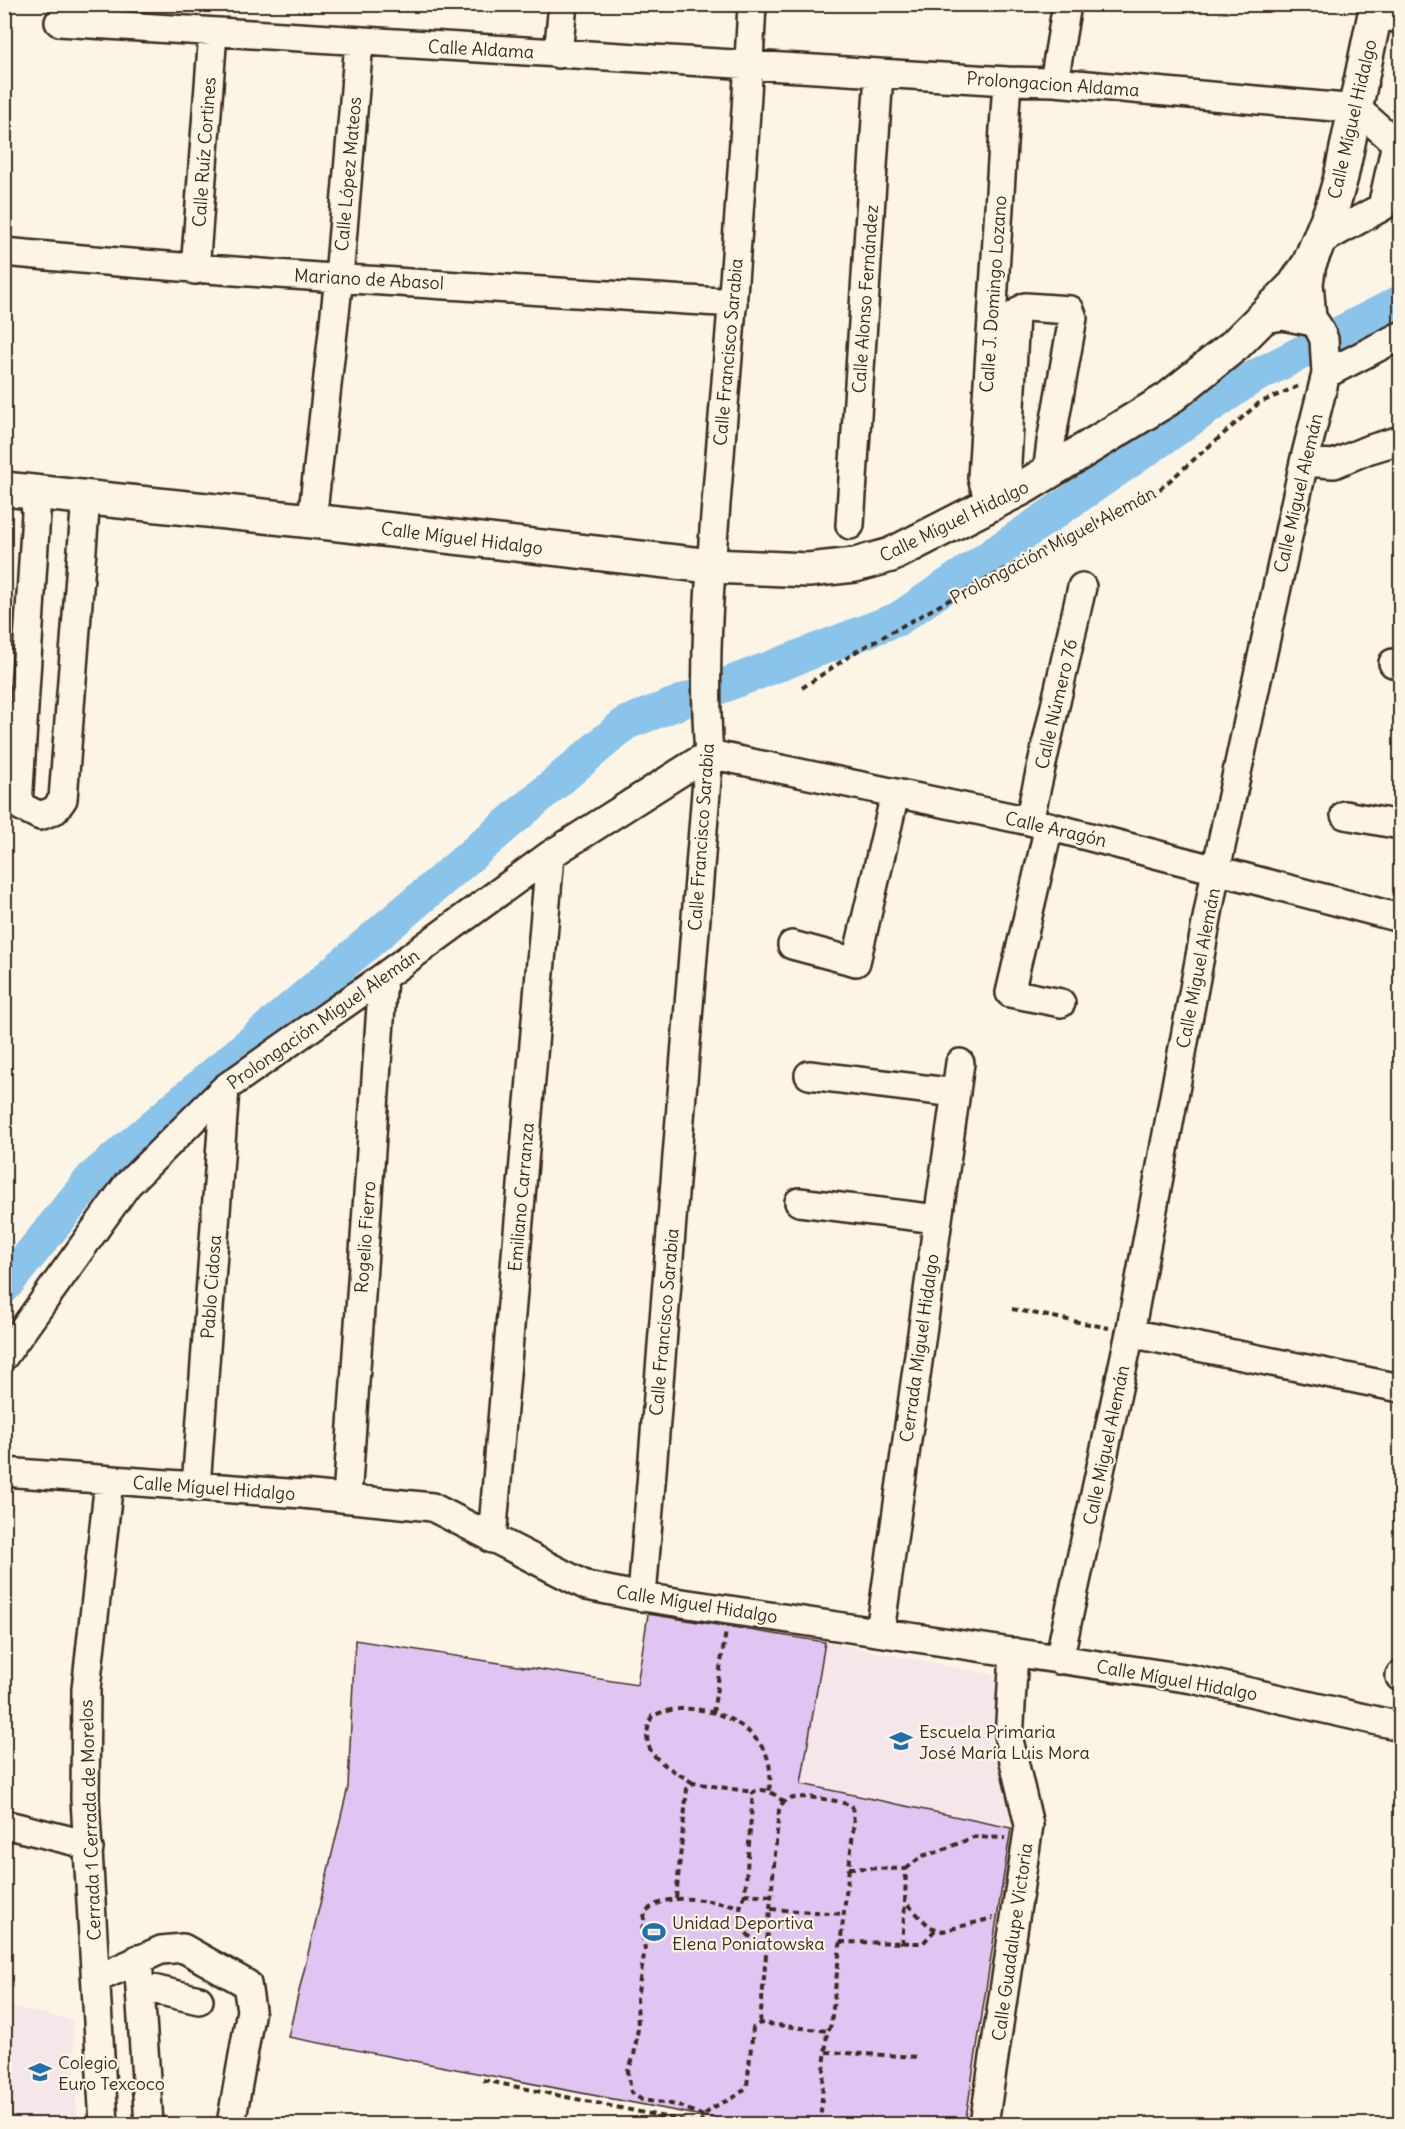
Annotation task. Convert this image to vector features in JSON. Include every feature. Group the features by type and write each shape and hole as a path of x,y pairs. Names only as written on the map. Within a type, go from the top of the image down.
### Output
{"main road":[{"name":"Calle Míguel Hidalgo","path":"19,491 711,566 808,570 855,565 891,555 1047,474 1168,399 1235,345 1264,316 1307,264 1341,177 1384,12"},
{"path":"1264,316 1283,313 1313,321 1306,283 1307,264"}],"street":[{"path":"558,54 563,4"},
{"name":"Calle Francisco Sarabia","path":"642,1597 708,744 706,674 711,566 733,303 752,4"},
{"path":"1054,82 1067,4"},
{"name":"Calle Aldama","path":"59,22 749,65"},
{"name":"Calle Ruíz Cortines","path":"195,270 213,33"},
{"name":"Calle López Mateos","path":"312,521 339,277 359,42"},
{"name":"Prolongacion Aldama","path":"749,65 1054,82 1357,109"},
{"name":"Calle Alonso Fernández","path":"850,525 879,73"},
{"name":"Calle J. Domingo Lozano","path":"999,500 982,478 1006,81"},
{"path":"1307,264 1391,208 1398,143 1357,109"},
{"name":"Mariano de Abasol","path":"4,252 195,270 339,277 733,303"},
{"path":"999,500 1007,463 1015,315 1025,307 1070,310 1073,318 1047,474"},
{"path":"1313,321 1324,339 1326,364 1401,336"},
{"name":"Calle Miguel Alemán","path":"1059,1660 1130,1333 1216,870 1326,364"},
{"path":"1304,462 1334,464 1367,450 1400,440"},
{"path":"19,491 36,513 18,805 40,816 56,810 63,799 86,497"},
{"name":"Calle Número 76","path":"1060,1003 1010,993 1082,587"},
{"name":"Calle Aragón","path":"708,744 895,794 1039,824 1401,918"},
{"name":"Prolongación Miguel Alemán","path":"4,1356 127,1185 225,1088 708,744"},
{"path":"792,945 856,962 895,794"},
{"path":"1345,815 1401,825"},
{"name":"Emiliano Carranza","path":"492,1539 550,855"},
{"name":"Rogelio Fierro","path":"347,1498 383,977"},
{"name":"Cerrada Miguel Hidalgo","path":"880,1632 960,1063"},
{"path":"809,1075 956,1093"},
{"name":"Pablo Cidosa","path":"196,1487 225,1088"},
{"path":"799,1202 937,1219"},
{"path":"1130,1333 1401,1388"},
{"name":"Calle Míguel Hidalgo","path":"4,1472 347,1498 432,1507 587,1586 642,1597 1192,1679 1401,1725"},
{"name":"Cerrada 1 Cerrada de Morelos","path":"104,2124 85,1799 86,1689 109,1481"},
{"name":"Calle Guadalupe Victoria","path":"984,2124 1029,1825 1009,1740 1014,1652"},
{"path":"4,1824 77,1842 89,1849"},
{"path":"96,1979 161,1950 183,1948 247,1984 251,2010 231,2124"},
{"path":"138,1959 148,2124"},
{"path":"140,1986 199,2000"}],"path":[{"name":"Prolongación Miguel Alemán","path":"802,688 867,645 1029,556 1160,489 1259,403 1326,364"},
{"path":"1012,1309 1130,1333"},
{"path":"713,1713 730,1610"},
{"path":"769,1791 771,1777 767,1755 751,1733 726,1716 693,1710 665,1710 652,1716 646,1730 650,1748 659,1763 693,1783 753,1792 758,1789 769,1791 784,1802"},
{"path":"676,1898 687,1789 693,1783"},
{"path":"753,1792 745,1894 739,1906 744,1934 766,1949"},
{"path":"760,2023 779,1810 784,1802 795,1797 843,1802 852,1806 854,1822 831,2025 827,2031 820,2124"},
{"path":"849,1868 906,1869 922,1856 974,1837 1027,1842"},
{"path":"902,1944 906,1869"},
{"path":"745,1894 771,1896"},
{"path":"703,2116 678,2105 642,2100 631,2092 628,2071 634,2056 637,1998 645,1949 642,1931 645,1912 662,1900 676,1898 739,1906"},
{"path":"905,1902 935,1930 943,1931 1017,1912"},
{"path":"770,1909 843,1914"},
{"path":"840,1942 923,1943 935,1930"},
{"path":"483,2080 700,2124 709,2109 741,2093 747,2086 753,2028 760,2023 827,2031"},
{"path":"826,2052 920,2057"}],"shaded area":[{"name":"Escuela Primaria José María Luis Mora","path":"825,1642 1000,1676 992,1731 1011,1799 1011,1828 801,1784"},
{"name":"Colegio Euro Texcoco","path":"5,2006 72,2020 78,2124 5,2124"}],"building":[{"name":"Unidad Deportiva Elena Poniatowska","path":"648,1614 825,1642 801,1784 1011,1828 965,2124 744,2124 288,2037 348,1787 355,1640 637,1685"}],"waterway":[{"path":"4,1287 92,1178 626,723 898,619 1250,379 1400,302"}],"place":[{"name":"Escuela Primaria José María Luis Mora","path":"901,1741"},
{"name":"Unidad Deportiva Elena Poniatowska","path":"654,1932"},
{"name":"Colegio Euro Texcoco","path":"40,2072"}]}
